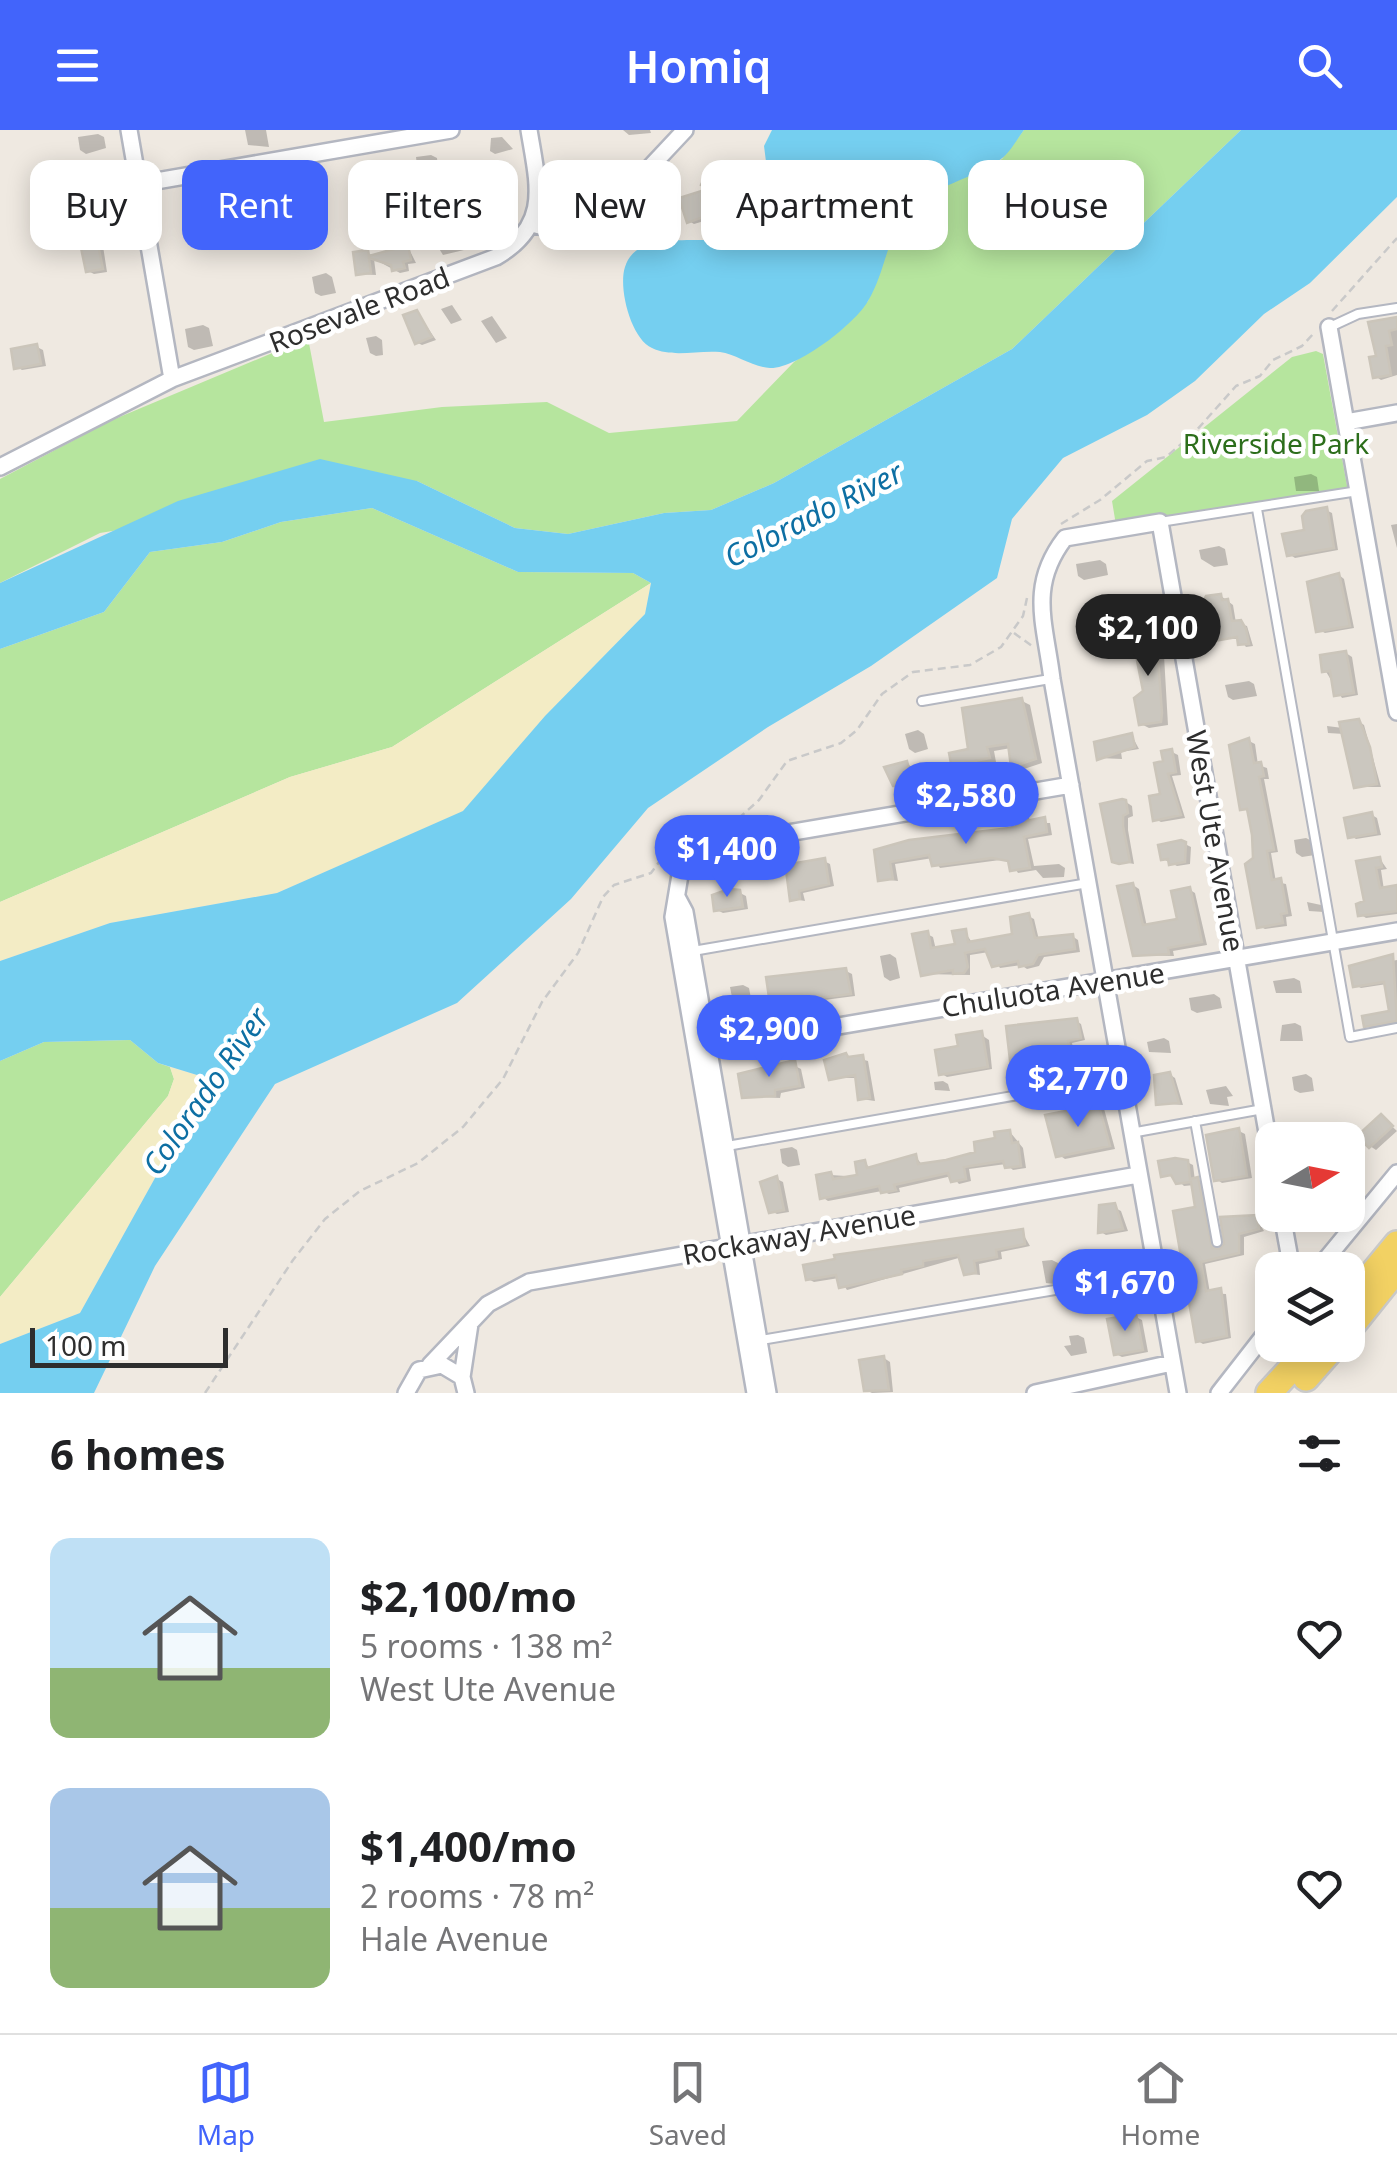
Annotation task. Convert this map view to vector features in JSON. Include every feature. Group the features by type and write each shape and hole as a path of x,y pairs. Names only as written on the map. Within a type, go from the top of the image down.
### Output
{"main road":[{"path":"1365,1283 1397,1244"},
{"path":"1365,1309 1397,1270"},
{"path":"1269,1393 1297,1362"},
{"path":"1292,1393 1320,1362"}],"street":[{"path":"129,130 135,160"},
{"path":"162,180 452,130"},
{"path":"529,130 538,191 532,224 554,230 594,226 686,130"},
{"name":"Rosevale Road","path":"0,467 172,379 496,257 520,243 532,224"},
{"path":"150,250 172,379"},
{"path":"1324,325 1346,422 1397,712"},
{"path":"1346,422 1397,413"},
{"path":"1160,522 1065,538 1050,558 1040,582 1052,679 1178,1393"},
{"name":"West Ute Avenue","path":"1160,522 1266,1122"},
{"path":"768,1393 672,917 682,864 693,850 1071,784"},
{"path":"676,897 685,912 725,1146 755,1393"},
{"name":"Chuluota Avenue","path":"708,1048 1397,932"},
{"path":"1331,1252 1397,1172"},
{"name":"Rockaway Avenue","path":"405,1392 410,1378 430,1365 488,1304 529,1282 1138,1175"},
{"path":"464,1385 471,1320"},
{"path":"1219,1393 1255,1347"},
{"path":"1035,1393 1172,1363"},
{"path":"430,1365 442,1364 464,1385"}],"lane":[{"path":"1324,325 1358,314 1397,308"},
{"path":"1160,522 1358,491"},
{"path":"1257,509 1350,1037 1397,1028"},
{"path":"922,701 1052,679"},
{"path":"692,952 1088,883"},
{"path":"725,1146 1121,1077"},
{"path":"1130,1133 1264,1109"},
{"path":"1196,1122 1217,1242"},
{"path":"759,1340 1156,1273"}],"path":[{"path":"1053,535 1061,524 1100,500 1147,461 1166,456 1236,386 1260,376 1274,360 1302,346 1397,238"},
{"path":"206,1393 325,1219 360,1190 441,1147 488,1100 542,1002 578,953 603,897 614,885 651,874 667,851 690,834 739,818 759,800 787,761 842,743 882,694 913,672 970,664 1001,647 1023,616 1028,597"},
{"path":"1012,632 1032,645"}],"green space":[{"path":"1024,130 1241,130 1144,223 1144,160 1002,159"},
{"path":"968,174 968,250 1116,250 1012,349 774,483 711,510 664,513 568,534 515,528 417,481 100,533 0,583 0,479 110,421 308,338 324,422 442,407 547,402 609,433 737,421 794,362 841,330 868,301 886,250 948,250 948,183"},
{"name":"Riverside Park","path":"1316,351 1323,354 1348,491 1116,525 1112,501 1292,357"},
{"path":"372,508 518,572 633,573 651,583 392,747 290,777 0,902 0,649 104,612 150,552 222,542 281,522"},
{"path":"130,1040 158,1063 170,1067 174,1079 168,1096 0,1297 0,1061 44,1042"}],"sand":[{"path":"651,583 645,614 545,716 464,811 277,893 110,923 0,961 0,902 290,777 392,747"},
{"path":"170,1067 210,1079 80,1313 0,1344 0,1297 168,1096 174,1079"}],"water":[{"path":"772,130 1024,130 1001,159 968,160 968,176 948,185 948,160 766,160 764,146"},
{"name":"Colorado River","path":"1241,130 1397,130 1397,197 1310,283 1264,314 1195,381 1147,415 1063,458 1012,519 997,578 871,666 768,727 648,808 571,899 457,1003 275,1084 155,1266 94,1393 0,1393 0,1344 80,1313 210,1079 158,1063 130,1040 44,1042 0,1061 0,961 110,923 277,893 463,811 545,716 645,614 651,583 633,573 518,572 372,508 281,522 222,542 150,552 104,612 0,649 0,583 178,501 320,459 417,481 515,528 568,534 664,513 711,510 774,483 1012,349 1116,250 1144,250 1144,223"},
{"path":"681,240 701,240 701,250 889,250 861,311 809,353 770,368 720,352 660,351 638,335 623,287 625,267 635,252 681,250"}],"building":[{"path":"701,191 701,218 687,223 681,197"},
{"path":"81,250 99,250 103,269 86,272"},
{"path":"368,250 369,256 409,250 411,260 403,262 405,268 392,271 391,265 369,258 371,273 356,275 353,252"},
{"path":"417,310 432,337 415,344 403,315"},
{"path":"1397,317 1397,329 1389,331 1392,345 1386,346 1391,375 1373,378 1369,357 1376,356 1368,322"},
{"path":"37,344 41,364 14,369 11,349"},
{"path":"1327,507 1334,548 1287,556 1282,534 1304,530 1302,516 1306,511"},
{"path":"1339,573 1350,626 1316,632 1307,582"},
{"path":"1221,594 1222,600 1228,599 1232,621 1241,620 1249,644 1238,645 1237,637 1214,641 1203,602 1206,596"},
{"path":"1156,631 1161,722 1139,725 1134,698 1143,691 1132,635"},
{"path":"1346,651 1354,693 1334,696 1330,671 1322,672 1320,655"},
{"path":"1022,698 1036,759 1011,767 1008,744 987,747 990,758 965,763 967,777 954,779 949,753 968,749 962,708"},
{"path":"1359,719 1370,747 1377,784 1354,788 1339,722"},
{"path":"1132,733 1135,747 1097,760 1094,742"},
{"path":"1249,738 1254,763 1261,762 1264,776 1259,777 1274,850 1267,851 1272,880 1281,878 1287,913 1281,914 1283,923 1257,928 1245,864 1253,858 1252,835 1247,809 1240,810 1229,745"},
{"path":"1172,749 1176,772 1168,774 1181,815 1153,821 1149,796 1160,794 1154,763 1163,761 1161,751"},
{"path":"907,761 913,786 893,786 884,767"},
{"path":"1126,800 1128,813 1123,816 1123,826 1130,862 1119,864 1112,862 1100,804"},
{"path":"1023,805 1026,821 1045,817 1047,832 1024,837 1030,868 1010,871 1008,861 992,858 932,866 929,855 890,862 893,879 878,881 874,850 909,840 1010,828 1016,826 1014,806"},
{"path":"1372,812 1376,833 1348,838 1344,818"},
{"path":"1186,842 1185,862 1169,865 1168,859 1161,860 1158,845"},
{"path":"1380,857 1382,867 1376,868 1380,888 1397,885 1397,911 1358,916 1356,904 1364,901 1356,861"},
{"path":"825,858 829,884 799,891 800,899 790,901 786,870 791,864"},
{"path":"1133,883 1143,925 1177,919 1171,891 1190,887 1202,942 1168,948 1169,954 1133,956 1117,886"},
{"path":"740,890 743,907 714,911 712,895"},
{"path":"1029,913 1035,938 1073,934 1075,949 1038,955 1033,964 1019,967 1018,961 992,967 985,949 965,953 968,967 964,973 953,974 953,970 921,976 912,934 928,931 931,948 955,944 952,931 966,929 968,942 1012,934 1010,917"},
{"path":"1393,954 1397,1021 1364,1027 1362,1016 1389,1011 1384,982 1353,987 1349,966"},
{"path":"846,968 851,994 770,1004 766,977"},
{"path":"1077,1018 1081,1038 1068,1041 1070,1050 1034,1062 1038,1083 1025,1086 1021,1067 1011,1069 1006,1026"},
{"path":"982,1031 988,1067 939,1075 935,1050 958,1046 956,1035"},
{"path":"846,1053 848,1057 863,1055 870,1098 858,1100 855,1075 829,1080 824,1060"},
{"path":"795,1060 800,1086 775,1090 775,1096 742,1098 738,1074"},
{"path":"1170,1072 1179,1103 1156,1105 1154,1075"},
{"path":"1097,1099 1110,1146 1056,1157 1045,1115 1081,1108 1080,1102"},
{"path":"1381,1114 1393,1126 1369,1148 1365,1144 1365,1129"},
{"path":"1239,1128 1247,1176 1214,1181 1206,1135"},
{"path":"1010,1130 1012,1143 1018,1142 1021,1166 1005,1168 1003,1161 964,1167 966,1179 951,1182 948,1173 894,1185 896,1190 881,1193 879,1186 820,1199 816,1175 831,1172 833,1179 857,1175 855,1162 865,1160 867,1168 916,1154 918,1164 946,1160 975,1152 974,1142 995,1138 994,1132"},
{"path":"1188,1160 1190,1179 1198,1177 1212,1248 1219,1249 1224,1244 1220,1217 1255,1215 1255,1230 1239,1234 1239,1253 1201,1262 1206,1291 1221,1288 1227,1336 1196,1342 1173,1211 1195,1207 1191,1182 1176,1184 1171,1175 1161,1177 1158,1161"},
{"path":"777,1176 784,1210 769,1213 760,1182"},
{"path":"1115,1203 1123,1229 1098,1233 1099,1205"},
{"path":"1023,1229 1025,1244 996,1250 997,1257 974,1261 976,1273 964,1275 958,1255 923,1261 923,1266 901,1270 902,1274 839,1288 836,1275 806,1280 803,1265 835,1259 834,1255"},
{"path":"1136,1314 1143,1350 1114,1355 1107,1319"},
{"path":"884,1356 889,1390 864,1391 859,1360"}]}
